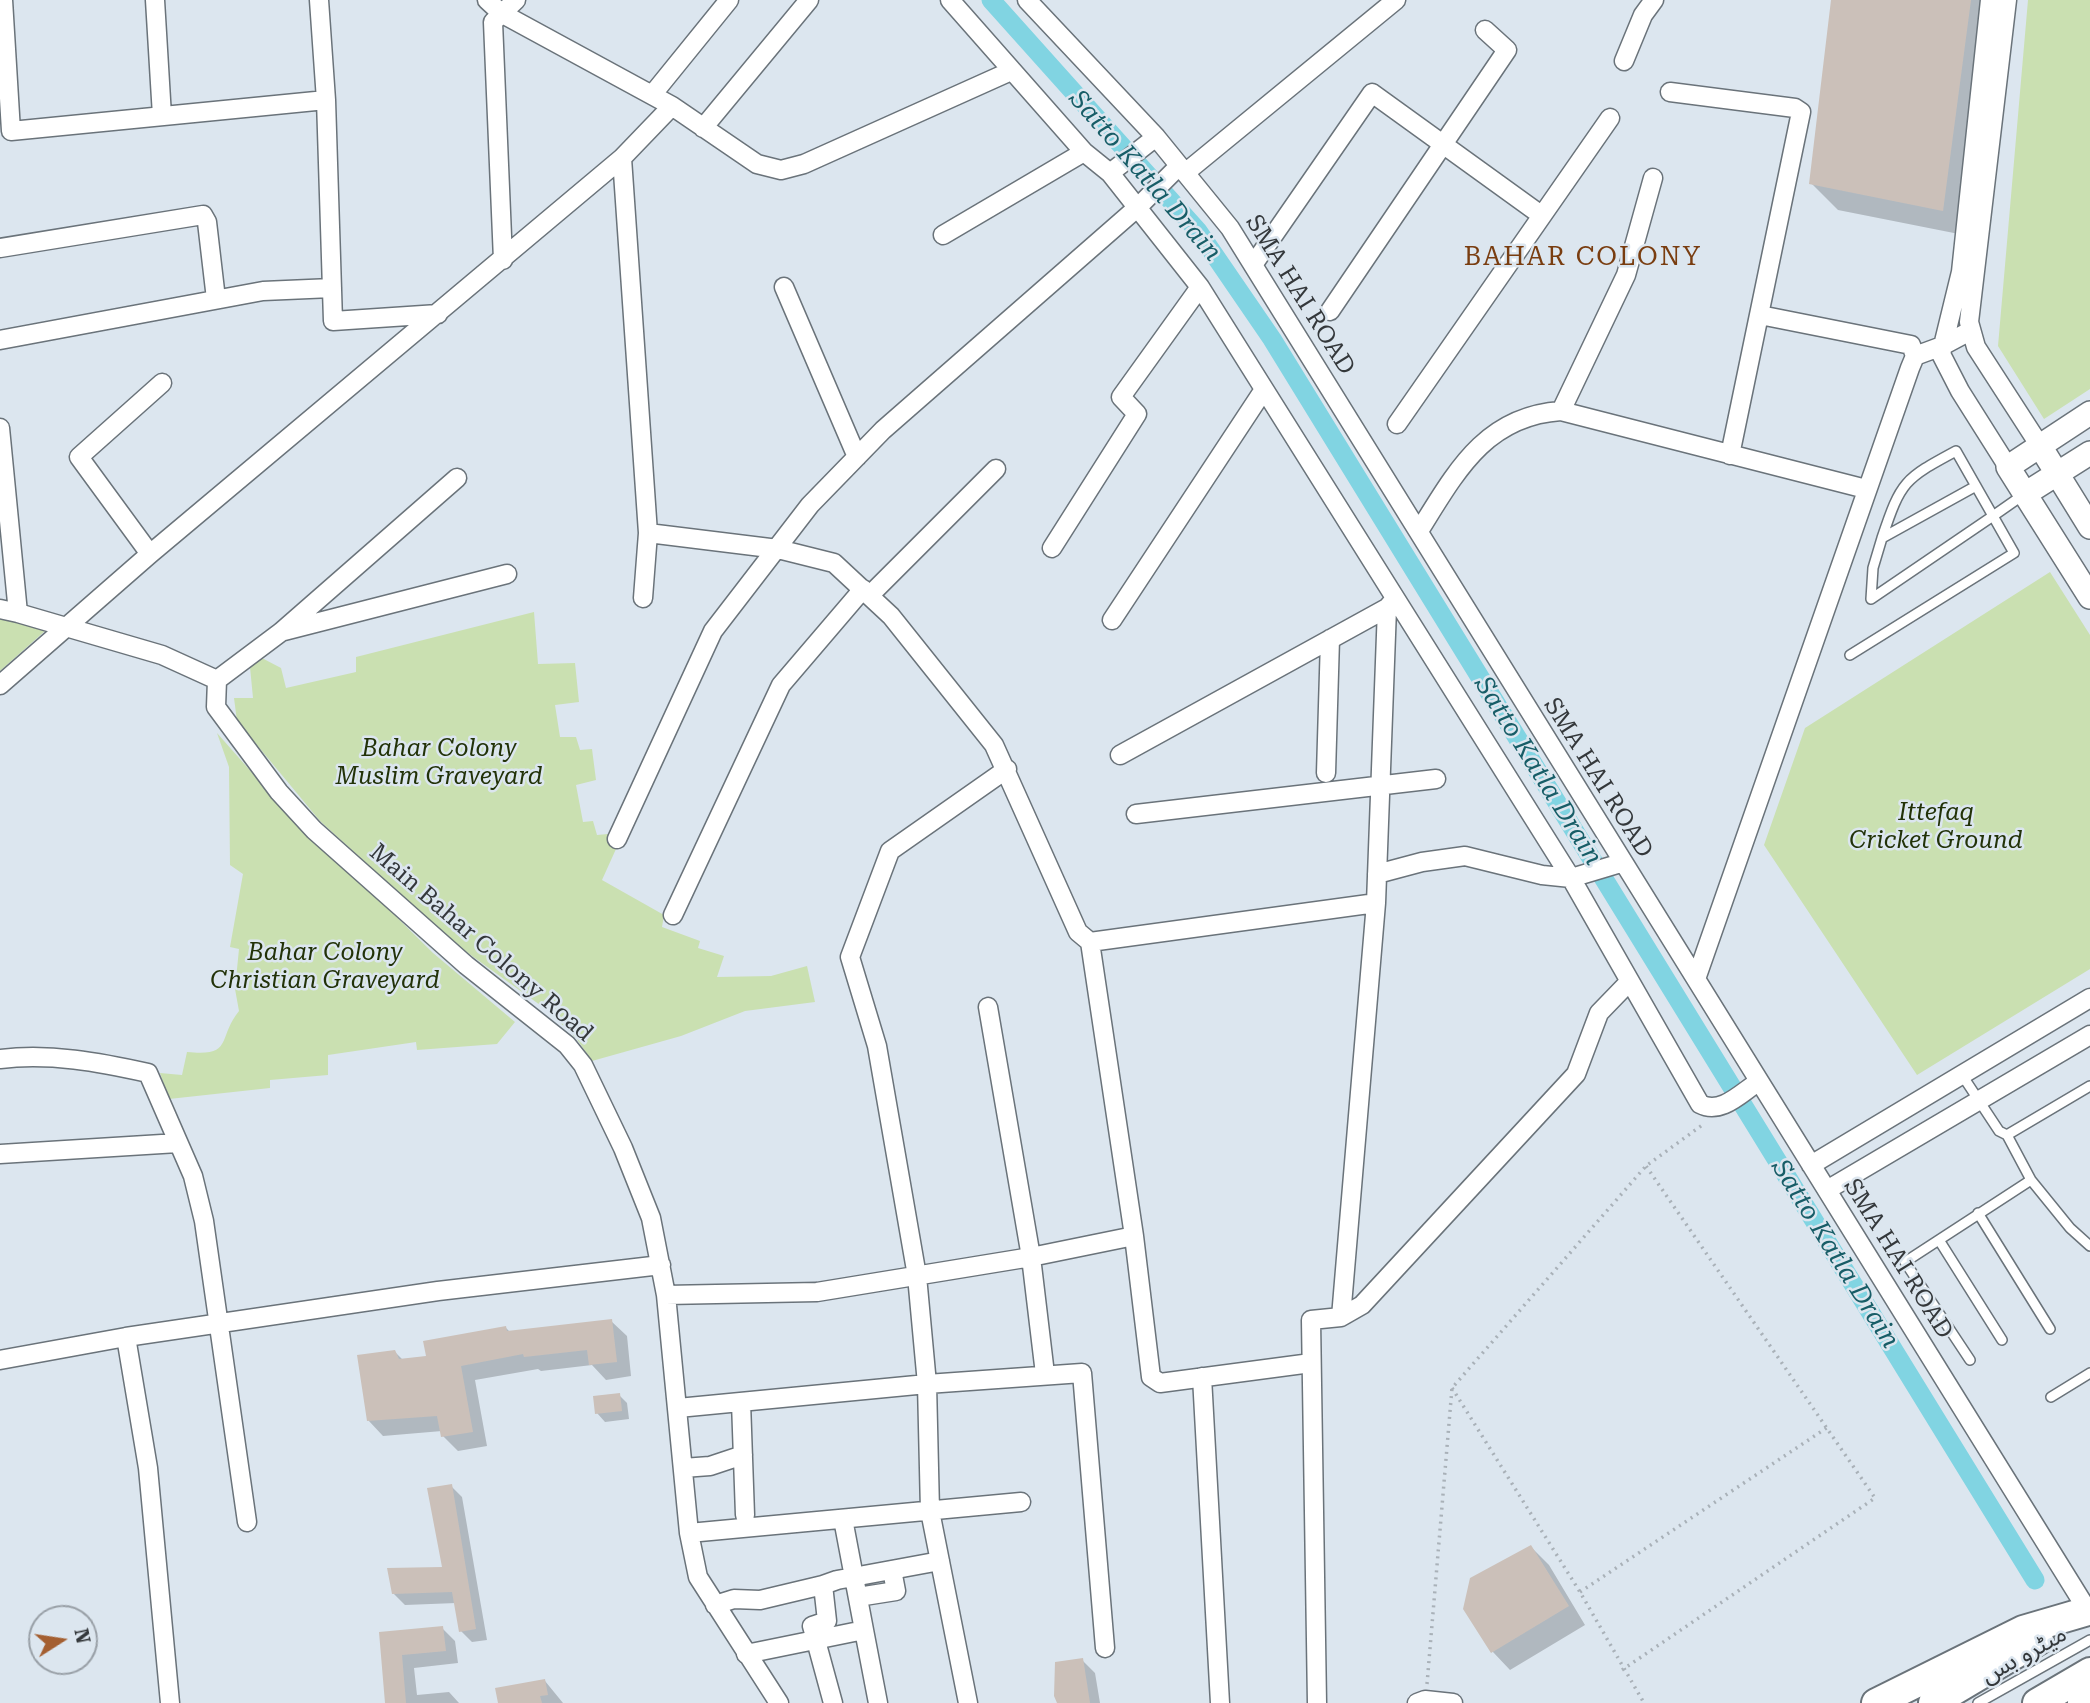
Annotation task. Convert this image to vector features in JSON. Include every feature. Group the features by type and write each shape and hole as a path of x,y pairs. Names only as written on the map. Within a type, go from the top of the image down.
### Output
{"main road":[{"path":"1941,1698 2089,1610"},
{"path":"1876,1703 2023,1630 2089,1610"},
{"path":"2040,1701 2090,1672"},
{"path":"2082,1703 2090,1698"}],"street":[{"path":"3,0 5,132 326,100"},
{"path":"155,0 162,116"},
{"path":"319,0 326,100 332,321 438,314"},
{"path":"487,0 501,13 672,106 757,164 781,170 804,164 1011,71"},
{"path":"503,260 493,22 516,0"},
{"path":"652,95 729,0"},
{"path":"704,128 808,0"},
{"path":"950,0 1084,152 1117,168 1143,202 1200,287 1391,603 1578,877 1629,982 1700,1104 1718,1108 1754,1084"},
{"name":"SMA HAI ROAD","path":"1027,0 1230,228 1419,531 1615,864 1696,979 1754,1084 1827,1190 2089,1610"},
{"path":"617,839 713,631 810,505 883,430 1143,202 1396,0"},
{"path":"1624,61 1643,15 1654,0"},
{"path":"1990,0 1961,272 1942,346 1944,362 2090,597"},
{"path":"2007,0 1970,331 1985,363 2090,527"},
{"path":"1330,311 1507,50 1485,30"},
{"path":"1670,92 1795,108 1801,112 1730,455"},
{"path":"1253,265 1368,96 1376,94 1541,215"},
{"path":"0,685 150,554 622,158 672,106"},
{"path":"1397,424 1610,118"},
{"path":"1117,168 1150,141"},
{"path":"943,235 1084,152"},
{"path":"622,158 648,533 643,598"},
{"path":"1561,411 1626,275 1653,178"},
{"path":"0,248 203,215 207,222 216,299"},
{"path":"1052,548 1137,414 1121,397 1200,287"},
{"path":"0,340 263,290 332,288"},
{"path":"785,288 857,457"},
{"path":"1696,979 1866,489 1915,356 1911,345 1760,315"},
{"path":"1915,356 1970,331"},
{"path":"150,554 79,457 162,383"},
{"path":"1112,620 1264,391"},
{"path":"1419,531 1458,467 1484,441 1536,413 1561,411 1866,489"},
{"path":"2008,467 2090,413"},
{"path":"0,428 18,613"},
{"path":"2025,494 2090,453"},
{"path":"673,915 781,685 866,592 996,469"},
{"path":"0,609 162,655 217,680 281,632 457,478"},
{"path":"648,533 778,549 834,563 891,616 994,745 1078,932 1090,942 1135,1236 1151,1377 1160,1383 1311,1363"},
{"path":"281,632 507,574"},
{"path":"1120,755 1391,603"},
{"path":"1341,1317 1376,903 1391,603"},
{"path":"1326,773 1330,639"},
{"name":"Main Bahar Colony Road","path":"217,680 216,707 271,782 314,830 466,965 567,1045 583,1065 628,1160 651,1218 666,1295 689,1533 698,1577 779,1703"},
{"path":"968,1703 930,1511 927,1384 917,1276 877,1046 850,957 890,850 1007,769"},
{"path":"1136,814 1436,779"},
{"path":"1377,874 1422,862 1465,856 1530,873 1578,877 1615,864"},
{"path":"1090,942 1376,903"},
{"path":"1317,1703 1311,1320 1341,1317 1362,1305 1576,1074 1600,1013 1629,982"},
{"path":"1811,1165 2090,998"},
{"path":"988,1007 1031,1257 1045,1374"},
{"path":"1827,1190 2090,1035"},
{"path":"0,1059 38,1056 100,1062 148,1073 193,1177 204,1221 216,1323 247,1522"},
{"path":"0,1154 178,1143"},
{"path":"666,1295 817,1292 1031,1257 1135,1236"},
{"path":"0,1360 126,1337 438,1291 661,1265"},
{"path":"126,1337 148,1468 170,1703"},
{"path":"678,1408 927,1384 1082,1373 1105,1648"},
{"path":"1202,1377 1220,1703"},
{"path":"741,1402 744,1515"},
{"path":"683,1468 710,1466 743,1455"},
{"path":"689,1533 1021,1502"},
{"path":"844,1519 878,1703"},
{"path":"715,1605 734,1599 760,1600 940,1560"},
{"path":"858,1597 896,1591 892,1570"},
{"path":"823,1585 827,1621 812,1626 833,1703"},
{"path":"746,1654 864,1630"},
{"path":"1421,1701 1452,1703"}],"lane":[{"path":"1850,655 2014,553 1993,516 1976,486 1956,451 1916,473 1896,494 1873,568 1871,599 1993,516 2025,494"},
{"path":"1882,538 1976,486"},
{"path":"1962,1075 1982,1101 1999,1131 2007,1135 2031,1180 2070,1228 2090,1246"},
{"path":"2007,1135 2090,1086"},
{"path":"1970,1360 1905,1262 2031,1180"},
{"path":"1978,1213 2050,1329"},
{"path":"1939,1240 2002,1340"},
{"path":"2052,1397 2090,1373"},
{"name":"میٹرو بس","path":"1978,1703 2090,1640"}],"path":[{"path":"1421,1701 1452,1388 1646,1167 1716,1116 1718,1108"},
{"path":"1622,1670 1875,1498 1646,1167"},
{"path":"1452,1388 1580,1592 1622,1670 1644,1703"},
{"path":"1580,1592 1828,1427"}],"green space":[{"path":"2028,0 2090,0 2090,389 2044,419 1998,346"},
{"name":"Ittefaq Cricket Ground","path":"2050,572 2090,635 2090,969 1917,1075 1764,845 1805,728"},
{"name":"Bahar Colony Muslim Graveyard","path":"534,612 538,664 575,663 579,702 555,705 560,737 576,737 580,750 592,749 596,780 576,785 583,822 593,821 597,835 608,834 616,849 602,880 664,915 662,927 700,941 698,948 724,956 717,977 771,976 807,966 815,1002 745,1011 681,1036 592,1061 576,1038 547,1010 454,943 320,821 237,721 234,698 253,698 250,667 260,657 281,668 286,688 356,672 356,657"},
{"path":"0,617 45,631 0,671"},
{"name":"Bahar Colony Christian Graveyard","path":"217,733 307,835 360,881 433,953 515,1022 497,1044 417,1050 416,1042 328,1055 328,1075 270,1080 270,1088 169,1099 160,1073 182,1075 187,1052 202,1053 218,1048 239,1011 235,989 239,949 230,947 243,874 230,865 229,767"}],"building":[{"path":"1831,0 1971,0 1943,211 1809,184"},
{"path":"612,1319 617,1362 589,1365 587,1350 524,1357 523,1354 461,1366 473,1432 441,1437 437,1416 367,1421 357,1355 395,1350 399,1359 426,1356 423,1341 506,1326 507,1331"},
{"path":"620,1393 622,1411 595,1414 593,1396"},
{"path":"452,1484 476,1629 459,1632 452,1592 392,1594 387,1568 442,1567 427,1488"},
{"path":"1531,1545 1569,1606 1491,1653 1463,1609 1470,1578"},
{"path":"443,1626 446,1651 402,1655 406,1703 385,1703 379,1632"},
{"path":"1083,1658 1090,1703 1057,1703 1054,1696 1055,1662"},
{"path":"545,1679 548,1695 540,1696 542,1703 498,1703 495,1688"}],"waterway":[{"name":"Satto Katla Drain","path":"991,0 1198,231 1272,339 2035,1580"}],"district":[{"name":"BAHAR COLONY","path":"1583,257"}]}
